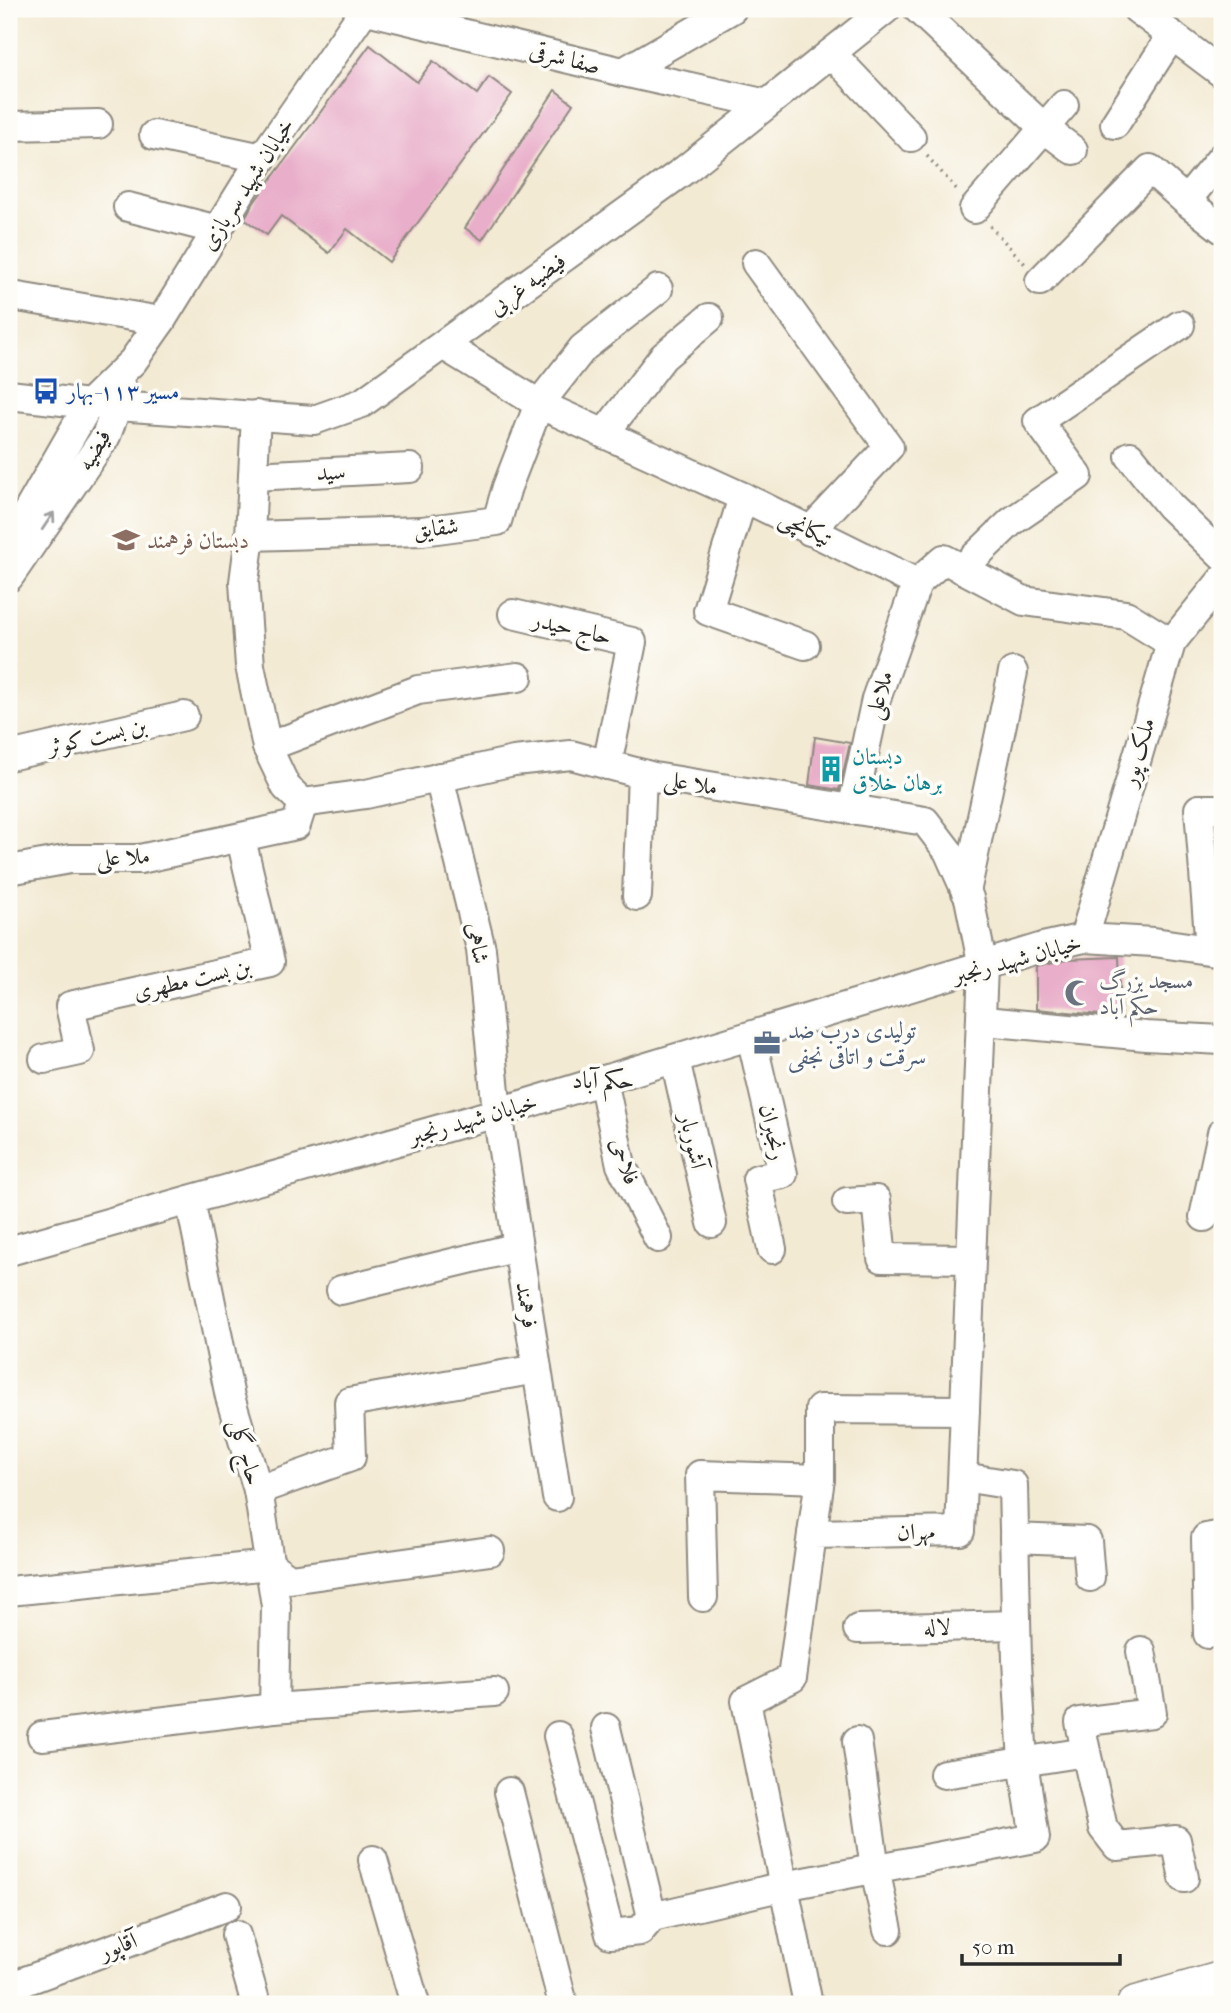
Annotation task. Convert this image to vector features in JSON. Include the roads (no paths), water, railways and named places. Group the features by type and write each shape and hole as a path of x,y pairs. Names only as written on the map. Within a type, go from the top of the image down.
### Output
{"main road":[{"path":"1135,2004 1222,1979"}],"street":[{"name":"صفا شرقی","path":"364,9 766,104"},
{"name":"خیابان شهید سربازی","path":"133,361 161,321 262,158 364,9"},
{"path":"623,72 732,9"},
{"name":"فیضیه غربی","path":"9,395 89,404 314,420 362,403 686,169 886,9"},
{"path":"918,9 1044,128 1073,150"},
{"path":"1137,9 1222,73"},
{"path":"1115,124 1172,35"},
{"path":"831,53 911,137"},
{"path":"974,209 1064,105"},
{"path":"9,126 98,124"},
{"path":"153,135 262,158"},
{"path":"1186,201 1222,157"},
{"path":"1040,281 1150,169 1186,201 1221,226"},
{"path":"128,207 218,230"},
{"path":"756,263 889,447 810,531"},
{"path":"539,404 583,348 658,289"},
{"path":"12,296 161,321"},
{"path":"604,434 663,358 709,318"},
{"path":"962,569 1011,522 1078,475 1038,421 1180,325"},
{"name":"تیکانچی","path":"443,345 539,404 743,497 916,583"},
{"name":"فیضیه","path":"11,531 89,404 133,361"},
{"name":"فیضیه","path":"9,577 106,436 133,361"},
{"name":"شقایق","path":"250,536 422,531 497,521 539,404"},
{"path":"256,415 250,536 244,582 250,666 267,747 286,787 303,803"},
{"path":"1130,456 1170,506 1222,556"},
{"name":"سید","path":"253,476 410,468"},
{"path":"743,497 708,611 805,645"},
{"path":"916,583 944,559 1024,601 1126,615 1171,643"},
{"name":"ملک پور","path":"1084,938 1171,643 1222,580"},
{"name":"ملاعلی","path":"852,810 876,699 916,583"},
{"name":"حاج حیدر","path":"513,614 632,642 607,765"},
{"path":"966,892 1013,672"},
{"path":"267,747 418,690 519,677"},
{"name":"بن بست کوثر","path":"9,756 184,716"},
{"name":"ملا علی","path":"9,870 70,859 140,859 241,839 296,825 303,803 366,794 514,761 570,755 642,774 925,821 948,851 966,892 983,967"},
{"path":"637,896 642,774"},
{"name":"شاهی","path":"439,778 481,949 497,1112"},
{"path":"1216,951 1199,809 1222,809"},
{"name":"بن بست مطهری","path":"44,1059 80,1051 71,1006 270,962 241,839"},
{"name":"خیابان شهید رنجبر","path":"9,1251 497,1112 1042,947 1084,938 1154,942 1216,951"},
{"name":"مهران","path":"812,1534 960,1531 983,967"},
{"path":"995,1022 1222,1040"},
{"name":"رنجبران","path":"751,1036 783,1174 757,1179 772,1249"},
{"name":"آشوربار","path":"675,1059 712,1223"},
{"name":"فلاحی","path":"603,1080 621,1165 658,1238"},
{"name":"فرهمند","path":"497,1112 557,1497"},
{"path":"1204,1217 1222,1133"},
{"name":"حاج گلی","path":"190,1199 230,1397 258,1490 276,1606 274,1708"},
{"path":"847,1202 876,1200 882,1258 971,1259"},
{"path":"341,1290 518,1247"},
{"path":"258,1490 351,1457 349,1402 537,1368"},
{"path":"808,2004 746,1701 792,1678 820,1479 820,1409 965,1410"},
{"path":"702,1597 700,1475 820,1479"},
{"path":"558,1736 610,1934 640,1931 652,1917 784,1886 1035,1838 1023,1762 1013,1485 963,1477"},
{"path":"1208,1634 1206,1538 1222,1535"},
{"path":"1014,1538 1087,1541 1090,1577"},
{"path":"9,1591 270,1565 290,1579 489,1551"},
{"name":"لاله","path":"858,1629 1016,1625"},
{"path":"1141,1651 1152,1713 1080,1722 1103,1828 1117,1846 1177,1840 1184,1878"},
{"path":"42,1736 274,1708 494,1692"},
{"path":"606,1728 652,1917"},
{"path":"857,1741 875,1869 888,1930"},
{"path":"944,1774 1086,1752"},
{"path":"509,1792 563,2004"},
{"path":"373,1860 415,2004"},
{"name":"آقاپور","path":"9,1987 227,1906"},
{"path":"236,1935 256,2004"}],"place":[{"name":"مسیر ۱۱۳-بهار","path":"46,391"},
{"name":"دبستان فرهمند","path":"126,540"},
{"name":"دبستان برهان خلاق","path":"831,769"},
{"name":"مسجد بزرگ حکم آباد","path":"1078,993"},
{"name":"تولیدی درب ضد سرقت و اتاقی نجفی","path":"767,1043"}],"district":[{"name":"حکم آباد","path":"603,1080"}]}
